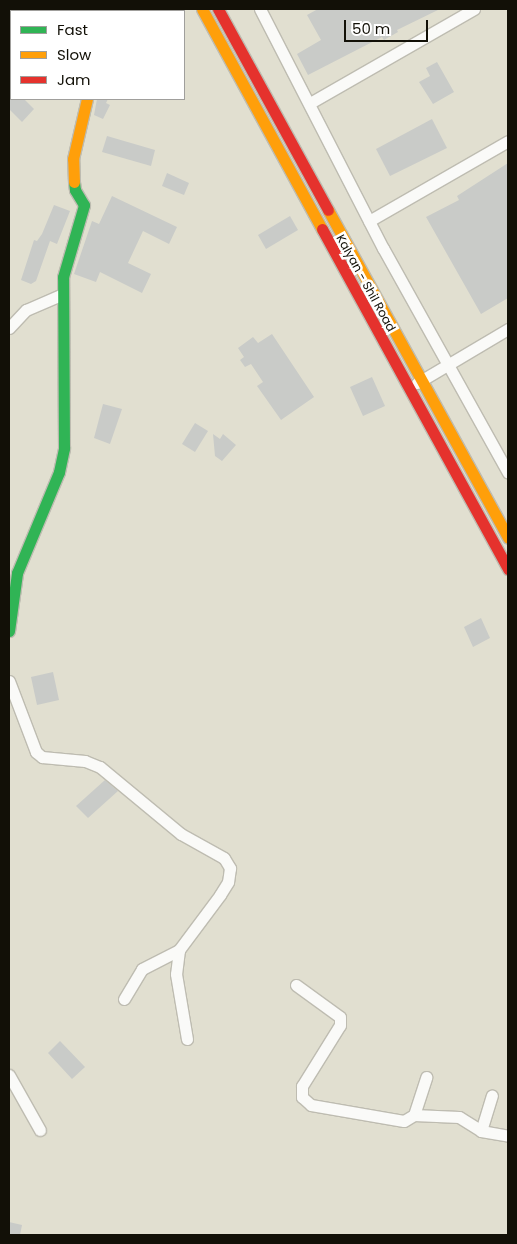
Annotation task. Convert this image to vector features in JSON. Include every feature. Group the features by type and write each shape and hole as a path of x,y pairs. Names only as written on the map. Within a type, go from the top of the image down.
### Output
{"main road":[{"name":"Kalyan - Shil Road","path":"202,9 508,569"},
{"name":"Kalyan - Shil Road","path":"218,9 508,538"},
{"path":"9,631 17,573 59,472 64,448 63,277 84,205 75,190 73,159 87,100"}],"street":[{"path":"260,9 369,221 508,473"},
{"path":"310,104 474,9"},
{"path":"369,221 508,141"},
{"path":"9,328 26,310 62,294"},
{"path":"409,387 508,329"},
{"path":"9,681 36,752 42,757 85,761 100,767 181,834 224,858 230,868 228,882 180,950 176,974 187,1040"},
{"path":"124,1000 142,969 180,950"},
{"path":"296,985 340,1017 340,1025 302,1086 302,1097 311,1105 343,1113 404,1121 414,1115 459,1117 481,1130 508,1136"},
{"path":"9,1075 40,1130"},
{"path":"414,1115 426,1077"},
{"path":"481,1130 492,1096"}],"building":[{"path":"318,9 440,9 397,30 398,32 384,40 382,37 308,75 297,54 321,40 307,15"},
{"path":"437,62 454,92 433,104 419,82 430,76 426,68"},
{"path":"10,99 25,100 34,109 22,122 9,109"},
{"path":"97,100 108,100 106,103 110,105 103,119 94,115"},
{"path":"432,119 447,148 390,176 376,149"},
{"path":"107,136 155,150 151,166 102,152"},
{"path":"508,163 508,298 481,314 426,217 459,200 457,196"},
{"path":"167,173 189,183 184,195 162,186"},
{"path":"112,196 177,227 169,244 143,231 128,263 151,274 142,293 100,272 96,282 74,274 92,221 99,224"},
{"path":"54,205 70,211 57,244 50,241 36,281 31,284 21,280 34,240 37,241 42,234"},
{"path":"290,216 298,230 266,249 258,235"},
{"path":"272,334 314,397 281,420 257,386 263,382 251,364 245,367 240,360 244,357 238,348 253,337 258,343"},
{"path":"372,377 385,406 363,416 350,387"},
{"path":"103,404 122,409 110,444 94,438"},
{"path":"195,423 208,431 195,452 182,444"},
{"path":"213,434 220,439 223,434 236,445 222,461 215,456"},
{"path":"481,618 490,638 473,647 464,627"},
{"path":"53,672 59,700 37,705 31,677"},
{"path":"105,780 118,791 88,818 76,806"},
{"path":"60,1041 85,1067 72,1079 48,1053"},
{"path":"9,1222 22,1225 20,1235 9,1235"}],"traffic: fast":[{"path":"9,631 17,573 59,472 64,448 63,277 84,205 75,190 74,182"}],"traffic: slow":[{"path":"202,9 322,229"},
{"path":"74,182 73,159 87,100"},
{"path":"328,210 508,538"}],"traffic: jam":[{"path":"218,9 328,210"},
{"path":"322,229 508,569"}]}
